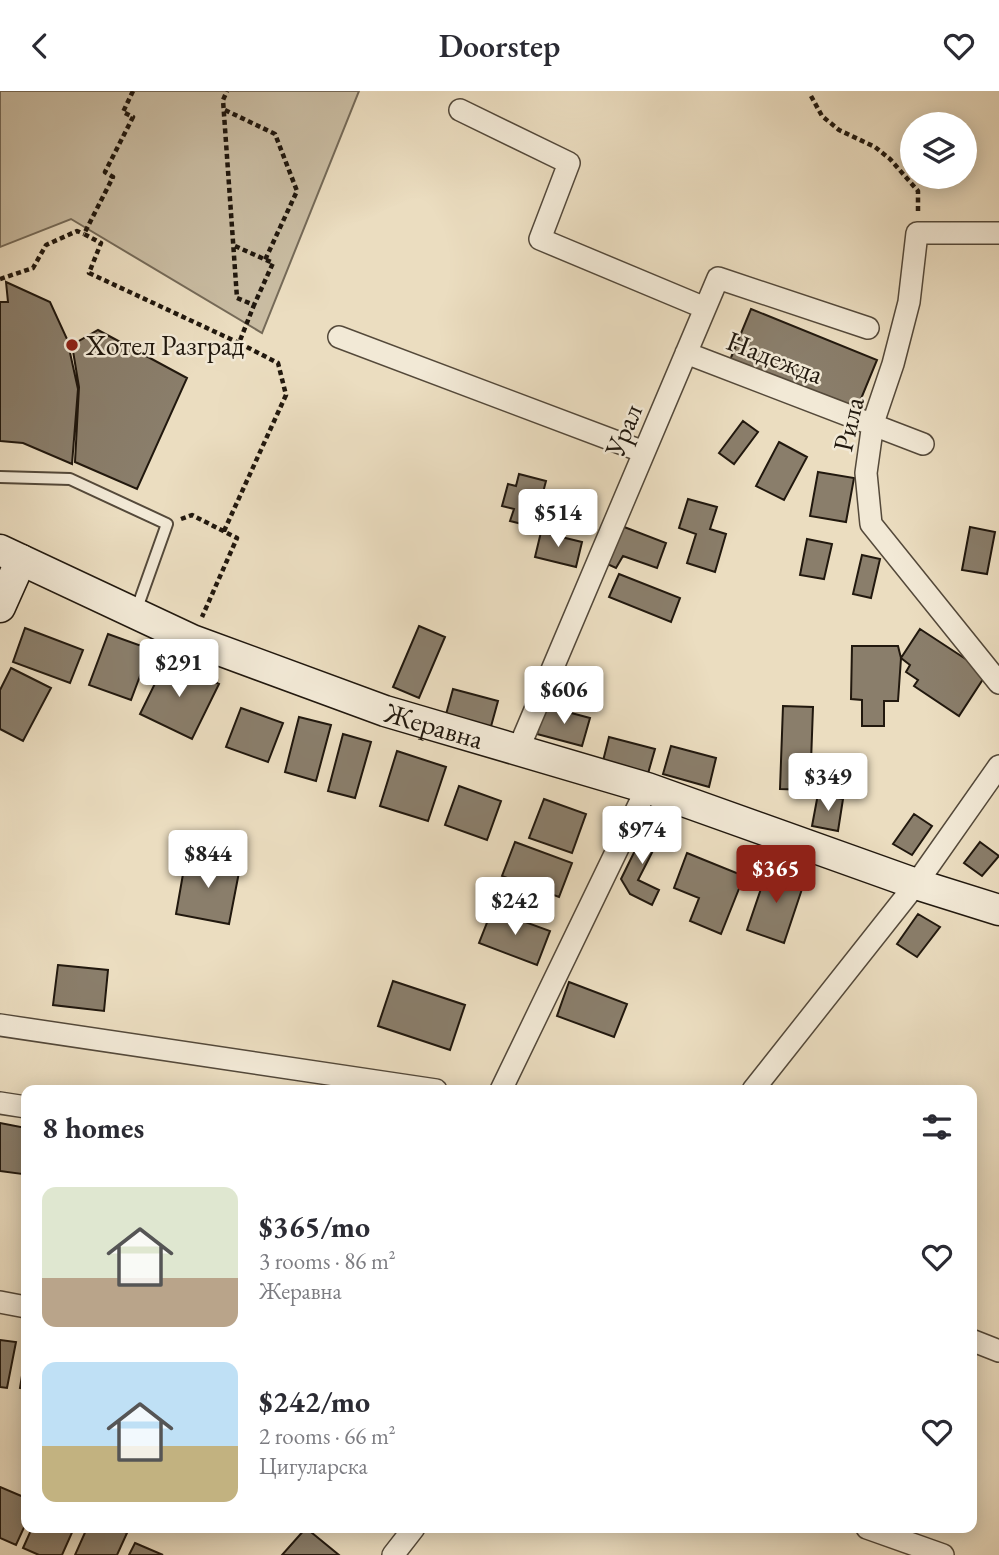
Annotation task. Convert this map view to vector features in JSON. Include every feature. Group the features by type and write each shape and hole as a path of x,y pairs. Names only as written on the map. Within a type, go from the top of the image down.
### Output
{"street":[{"path":"460,110 569,163 540,239 705,308"},
{"path":"917,233 999,233"},
{"name":"Рила","path":"917,233 909,302 873,423 866,473 871,524 999,683"},
{"name":"Урал","path":"518,750 718,278 868,328"},
{"path":"339,337 644,452"},
{"name":"Надежда","path":"686,353 923,444"},
{"path":"0,607 11,555"},
{"name":"Жеравна","path":"11,555 192,640 385,711 647,788 916,884 999,910"},
{"path":"757,1085 916,884 999,766"},
{"path":"503,1085 647,788"},
{"path":"0,1025 402,1085"},
{"path":"0,1103 21,1106"},
{"path":"0,1302 21,1306"},
{"path":"393,1555 410,1533"},
{"path":"881,1533 943,1555"}],"lane":[{"path":"0,477 70,479 167,524 135,614"}],"path":[{"path":"84,234 113,177 105,172 133,117 123,112 133,91"},
{"path":"227,91 223,100 237,298 254,305"},
{"path":"811,96 822,116 839,130 882,153 918,191 917,233"},
{"path":"224,110 275,134 297,191 265,260"},
{"path":"0,279 33,268 46,245 77,230 101,243 89,273 278,363 286,395 224,531"},
{"path":"235,246 273,263 239,343"},
{"path":"167,524 192,515 237,538 192,640"}],"shaded area":[{"path":"0,91 359,91 262,333 71,219 0,247"}],"building":[{"path":"6,282 50,302 67,339 78,389 72,464 23,443 0,441 0,302 8,302"},
{"path":"751,309 877,360 856,411 730,360"},
{"path":"98,330 187,378 137,489 75,462 79,387 72,345"},
{"path":"743,421 758,432 734,464 719,453"},
{"path":"779,442 807,457 784,500 756,486"},
{"path":"818,472 854,478 846,522 810,516"},
{"path":"519,474 546,481 534,527 510,521 514,509 502,506 508,484 516,486"},
{"path":"688,499 717,507 710,529 726,534 715,572 687,563 696,534 679,528"},
{"path":"619,525 666,543 657,568 623,556 616,568 605,563"},
{"path":"970,527 995,532 987,574 962,570"},
{"path":"541,532 582,542 576,567 535,557"},
{"path":"807,539 832,544 824,579 800,575"},
{"path":"862,555 880,559 871,598 853,594"},
{"path":"619,574 680,598 671,622 609,597"},
{"path":"419,626 445,637 419,698 393,687"},
{"path":"25,628 83,650 70,683 13,662"},
{"path":"920,629 987,673 959,716 914,686 918,680 906,672 910,665 901,658"},
{"path":"108,634 150,649 131,700 89,685"},
{"path":"852,646 898,646 901,658 898,701 884,701 884,726 862,726 862,700 851,699"},
{"path":"167,659 219,684 192,739 140,714"},
{"path":"11,668 51,688 23,741 0,729 0,690"},
{"path":"453,689 498,701 490,730 445,718"},
{"path":"545,706 590,718 582,746 537,734"},
{"path":"783,706 813,707 810,790 780,789"},
{"path":"241,708 283,723 268,762 226,747"},
{"path":"299,717 331,725 316,781 285,772"},
{"path":"343,734 371,742 355,798 328,791"},
{"path":"609,737 655,749 647,777 602,765"},
{"path":"671,746 716,758 709,787 663,774"},
{"path":"397,751 446,767 428,821 380,806"},
{"path":"459,786 501,801 487,840 445,825"},
{"path":"818,794 843,799 838,831 812,826"},
{"path":"544,799 586,814 572,853 529,838"},
{"path":"914,814 932,826 912,855 893,844"},
{"path":"648,824 663,831 638,880 659,890 652,905 630,894 621,879"},
{"path":"515,842 572,863 559,897 502,876"},
{"path":"980,842 999,856 982,876 964,863"},
{"path":"687,853 744,876 721,934 690,921 699,898 674,888"},
{"path":"186,857 240,867 229,924 176,914"},
{"path":"768,868 805,880 784,943 747,930"},
{"path":"492,910 550,931 537,965 479,943"},
{"path":"918,914 940,927 917,957 897,944"},
{"path":"58,965 108,970 104,1011 53,1005"},
{"path":"393,981 465,1005 450,1050 378,1026"},
{"path":"569,982 627,1004 614,1037 557,1016"},
{"path":"0,1123 21,1127 21,1174 0,1171"},
{"path":"0,1340 16,1342 7,1388 0,1387"},
{"path":"0,1487 21,1496 21,1533 16,1545 0,1538"},
{"path":"30,1533 72,1533 62,1555 39,1555 23,1548"},
{"path":"85,1533 127,1533 117,1555 75,1555"},
{"path":"302,1533 312,1533 339,1555 282,1555"},
{"path":"135,1543 163,1555 129,1555"}],"place":[{"name":"Хотел Разград","path":"72,345"}]}
